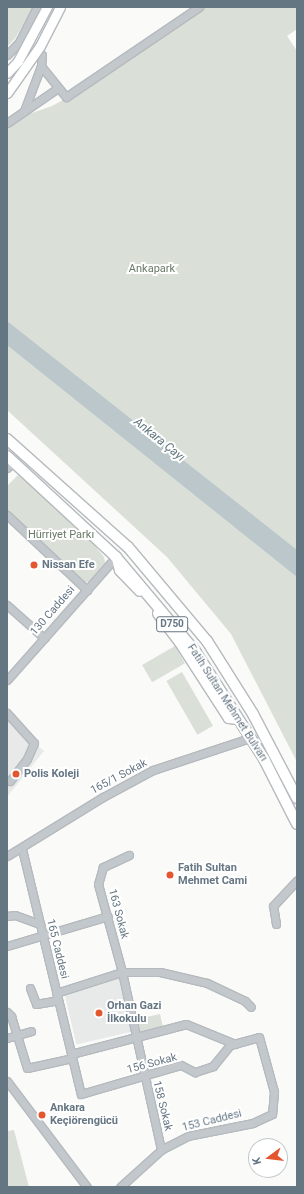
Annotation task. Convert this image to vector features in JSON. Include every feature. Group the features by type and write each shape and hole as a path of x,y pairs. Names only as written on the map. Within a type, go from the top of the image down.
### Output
{"highway":[{"name":"Fatih Sultan Mehmet Bulvarı","path":"7,438 128,547 207,641 253,714 297,798"},
{"name":"Fatih Sultan Mehmet Bulvarı","path":"9,462 116,557 194,651 250,738 297,824"}],"main road":[{"path":"7,74 18,61 47,7"},
{"path":"7,93 40,46 60,7"}],"street":[{"path":"7,55 19,42 37,7"},
{"path":"42,66 66,97 199,7"},
{"path":"24,112 42,66 42,55"},
{"path":"7,123 58,88"},
{"path":"7,515 87,590"},
{"name":"130 Caddesi","path":"7,680 116,557"},
{"path":"7,606 44,638"},
{"path":"7,712 34,743 27,759 10,781"},
{"name":"165/1 Sokak","path":"7,856 102,797 153,770 250,738"},
{"name":"165 Caddesi","path":"22,848 72,1056"},
{"name":"163 Sokak","path":"122,972 108,916 98,884 103,867 129,855"},
{"path":"276,924 273,906 297,880"},
{"path":"7,916 15,915 40,924"},
{"path":"7,946 108,916"},
{"path":"30,988 36,1004 122,972 160,972 207,983 245,1001 251,1007"},
{"name":"158 Sokak","path":"122,972 134,1038 161,1150"},
{"path":"7,1012 27,1068 186,1024 235,1044"},
{"path":"7,1038 31,1031"},
{"name":"156 Sokak","path":"72,1056 81,1094 144,1078 182,1065 195,1072 213,1066 230,1045 259,1037"},
{"name":"153 Caddesi","path":"120,1187 161,1150 188,1136 254,1123 272,1114 274,1092 259,1037"},
{"path":"7,1080 87,1187"}],"shaded area":[{"path":"7,321 297,550 297,577 7,345"},
{"name":"Polis Koleji","path":"7,718 44,751 7,797"},
{"name":"Orhan Gazi İlkokulu","path":"120,976 133,1032 76,1045 63,989"}],"green space":[{"path":"7,7 33,7 16,37 7,47"},
{"name":"Ankapark","path":"197,7 295,7 297,10 297,29 287,36 297,51 297,762 231,634 167,557 7,410 7,128 26,115 52,106 78,92"},
{"name":"Hürriyet Parkı","path":"18,475 78,525 104,557 105,563 88,582 85,582 7,511 7,486"},
{"path":"175,646 185,663 152,682 142,665"},
{"path":"182,672 213,726 197,735 166,681"},
{"path":"160,1014 163,1027 139,1032 136,1020"},
{"path":"14,1130 29,1187 7,1187 7,1131"}],"tunnel":[{"path":"19,42 26,42 41,53"}],"place":[{"name":"Nissan Efe","path":"34,565"},
{"name":"Polis Koleji","path":"16,774"},
{"name":"Fatih Sultan Mehmet Cami","path":"170,875"},
{"name":"Orhan Gazi İlkokulu","path":"99,1013"},
{"name":"Ankara Keçiörengücü","path":"42,1115"}],"water label":[{"name":"Ankara Çayı","path":"159,440"}]}
